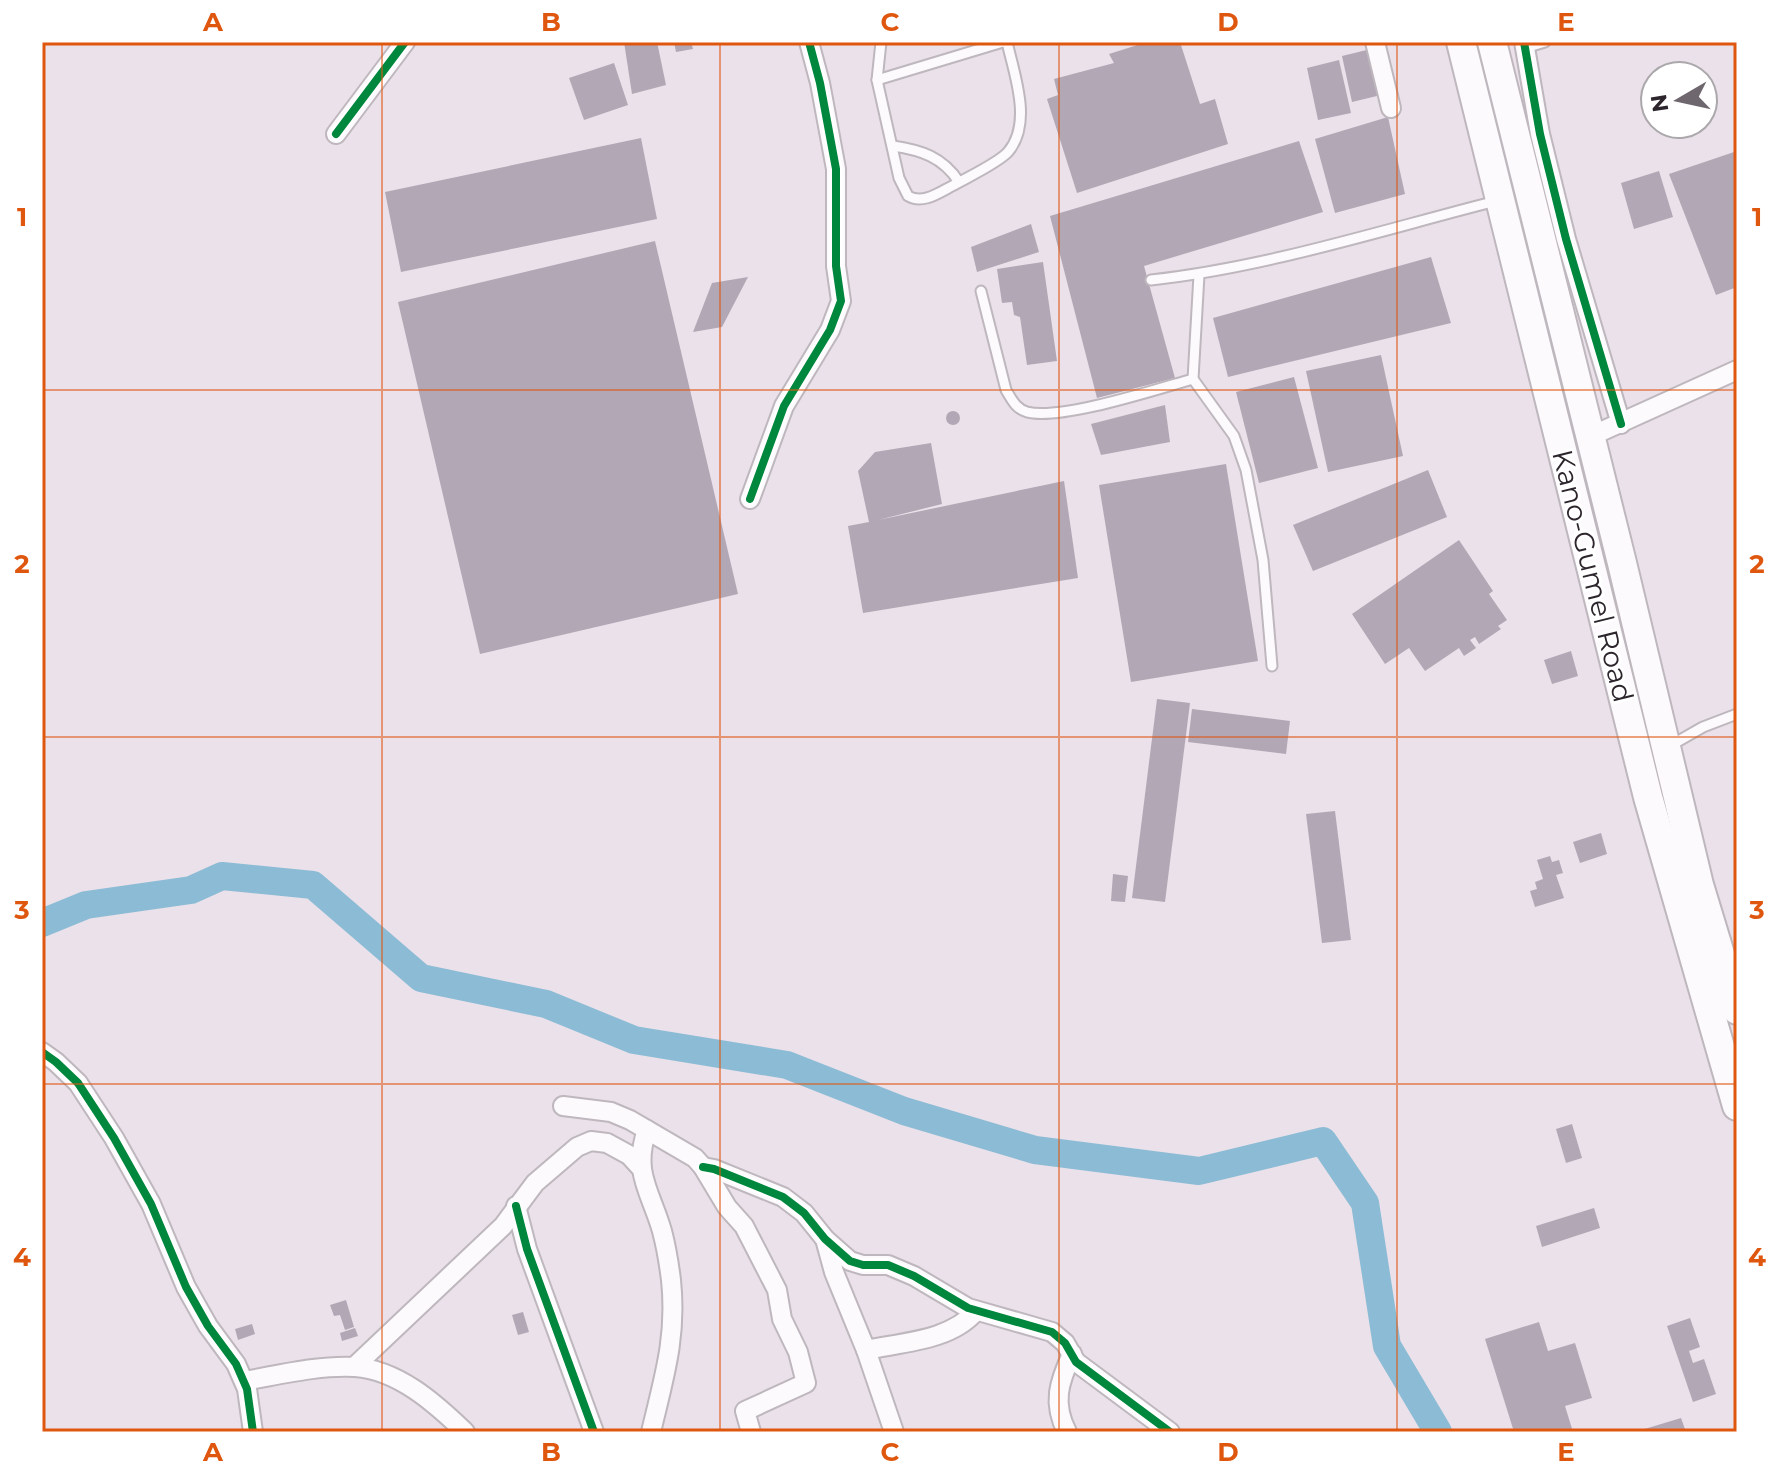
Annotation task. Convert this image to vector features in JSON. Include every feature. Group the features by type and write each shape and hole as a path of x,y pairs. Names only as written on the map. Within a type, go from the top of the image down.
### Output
{"main road":[{"name":"Kano-Gumel Road","path":"1461,42 1657,834 1736,1103"},
{"name":"Kano-Gumel Road","path":"1492,42 1626,577 1699,885 1737,1010"}],"street":[{"path":"336,134 405,42"},
{"path":"750,499 784,406 830,330 841,301 836,266 836,169 809,42"},
{"path":"1375,42 1391,108"},
{"path":"1525,45 1540,134 1566,239 1621,424"},
{"path":"1589,437 1737,370"},
{"path":"42,1052 78,1083 114,1138 151,1204 186,1287 244,1381 253,1432"},
{"path":"563,1106 611,1112 695,1158 727,1207 744,1226 777,1290 782,1319 798,1352 806,1383 745,1411 751,1432"},
{"path":"607,1143 643,1128"},
{"path":"643,1128 640,1167 661,1229 671,1276 674,1317 670,1356 651,1432"},
{"path":"354,1367 503,1226 535,1183 577,1147 591,1141 607,1143 629,1155 640,1167"},
{"path":"703,1167 783,1197 804,1213 825,1239 850,1261 863,1265 888,1265 976,1311 1052,1332 1065,1343 1076,1362 1170,1432"},
{"path":"516,1206 527,1249 594,1432"},
{"path":"825,1239 843,1297 866,1350 894,1432"},
{"path":"866,1350 946,1333 967,1322 976,1311"},
{"path":"1067,1432 1059,1416 1057,1397 1072,1354"},
{"path":"244,1381 354,1367 385,1375 415,1389 465,1432"}],"lane":[{"path":"877,80 987,44 1005,42 1019,96 1020,122 1016,138 1007,153 959,182 924,199 911,198 899,178 877,80 881,42"},
{"path":"1525,45 1545,42"},
{"path":"893,146 915,150 940,160 959,182"},
{"path":"1151,280 1199,275 1499,200"},
{"path":"1199,275 1193,379 1234,436 1246,470 1263,560 1272,666"},
{"path":"981,291 1006,390 1014,405 1025,412 1041,414 1102,404 1193,379"},
{"path":"1665,748 1703,727 1737,714"}],"building":[{"path":"624,42 657,42 666,85 632,94"},
{"path":"674,42 691,42 693,49 676,52"},
{"path":"1147,42 1180,42 1200,104 1215,99 1228,144 1077,193 1047,99 1058,95 1054,79 1114,63 1109,54"},
{"path":"1371,49 1381,95 1352,102 1342,56"},
{"path":"1339,60 1351,113 1318,120 1307,68"},
{"path":"614,63 628,105 584,120 569,78"},
{"path":"1388,117 1405,194 1335,213 1315,139"},
{"path":"641,138 657,219 401,272 385,192"},
{"path":"1299,141 1323,212 1144,266 1175,378 1097,398 1050,216"},
{"path":"1737,151 1737,287 1716,295 1669,174"},
{"path":"1659,171 1673,217 1634,229 1621,183"},
{"path":"1031,224 1039,252 977,272 971,247"},
{"path":"655,241 738,594 480,654 398,302"},
{"path":"1431,257 1451,323 1228,377 1213,318"},
{"path":"1043,262 1057,361 1027,365 1020,317 1014,315 1012,302 1002,303 997,269"},
{"path":"748,277 722,327 693,332 712,283"},
{"path":"1381,355 1403,456 1328,472 1306,371"},
{"path":"1294,377 1318,468 1259,483 1236,392"},
{"path":"1165,405 1170,442 1101,455 1091,424"},
{"path":"953,411 960,418 953,425 946,418"},
{"path":"931,443 942,504 878,520 1064,481 1078,578 863,613 848,526 869,522 858,471 875,452"},
{"path":"1226,464 1258,661 1131,682 1099,485"},
{"path":"1428,470 1447,517 1313,571 1293,525"},
{"path":"1459,540 1493,591 1489,594 1507,620 1498,626 1501,629 1479,644 1475,637 1470,640 1476,648 1464,656 1459,648 1425,671 1409,648 1385,664 1352,614"},
{"path":"1571,651 1578,676 1552,684 1544,660"},
{"path":"1157,699 1190,703 1165,902 1132,898"},
{"path":"1192,709 1290,721 1286,754 1188,742"},
{"path":"1335,811 1351,940 1322,943 1306,814"},
{"path":"1601,833 1607,854 1580,863 1573,842"},
{"path":"1550,856 1552,862 1559,860 1563,873 1556,875 1564,898 1535,907 1530,891 1537,889 1535,882 1543,879 1537,860"},
{"path":"1113,874 1128,876 1125,902 1111,901"},
{"path":"1572,1124 1582,1158 1566,1163 1556,1129"},
{"path":"1594,1208 1600,1228 1542,1247 1536,1226"},
{"path":"346,1300 354,1327 345,1330 340,1315 334,1316 330,1305"},
{"path":"523,1312 529,1332 518,1335 512,1315"},
{"path":"1690,1318 1700,1347 1689,1351 1693,1363 1704,1359 1716,1394 1693,1402 1667,1326"},
{"path":"1539,1322 1548,1351 1575,1343 1592,1398 1565,1406 1573,1432 1514,1432 1485,1339"},
{"path":"252,1324 255,1334 238,1340 235,1329"},
{"path":"355,1328 358,1336 342,1341 340,1333"},
{"path":"1681,1418 1686,1432 1638,1431"}],"waterway":[{"path":"42,923 86,905 191,890 222,876 313,885 421,978 546,1004 634,1040 787,1065 904,1111 1035,1150 1199,1171 1323,1141 1365,1203 1387,1346 1438,1432"}],"cycle path":[{"path":"336,134 405,42"},
{"path":"750,499 784,406 830,330 841,301 836,266 836,169 809,42"},
{"path":"1524,42 1540,134 1566,239 1621,424"},
{"path":"42,1052 78,1083 114,1138 151,1204 186,1287 208,1326 236,1364 247,1389 253,1432"},
{"path":"703,1167 783,1197 804,1213 825,1239 850,1261 863,1265 888,1265 914,1276 968,1308 1052,1332 1065,1343 1076,1362 1170,1432"},
{"path":"516,1206 527,1249 594,1432"}]}
